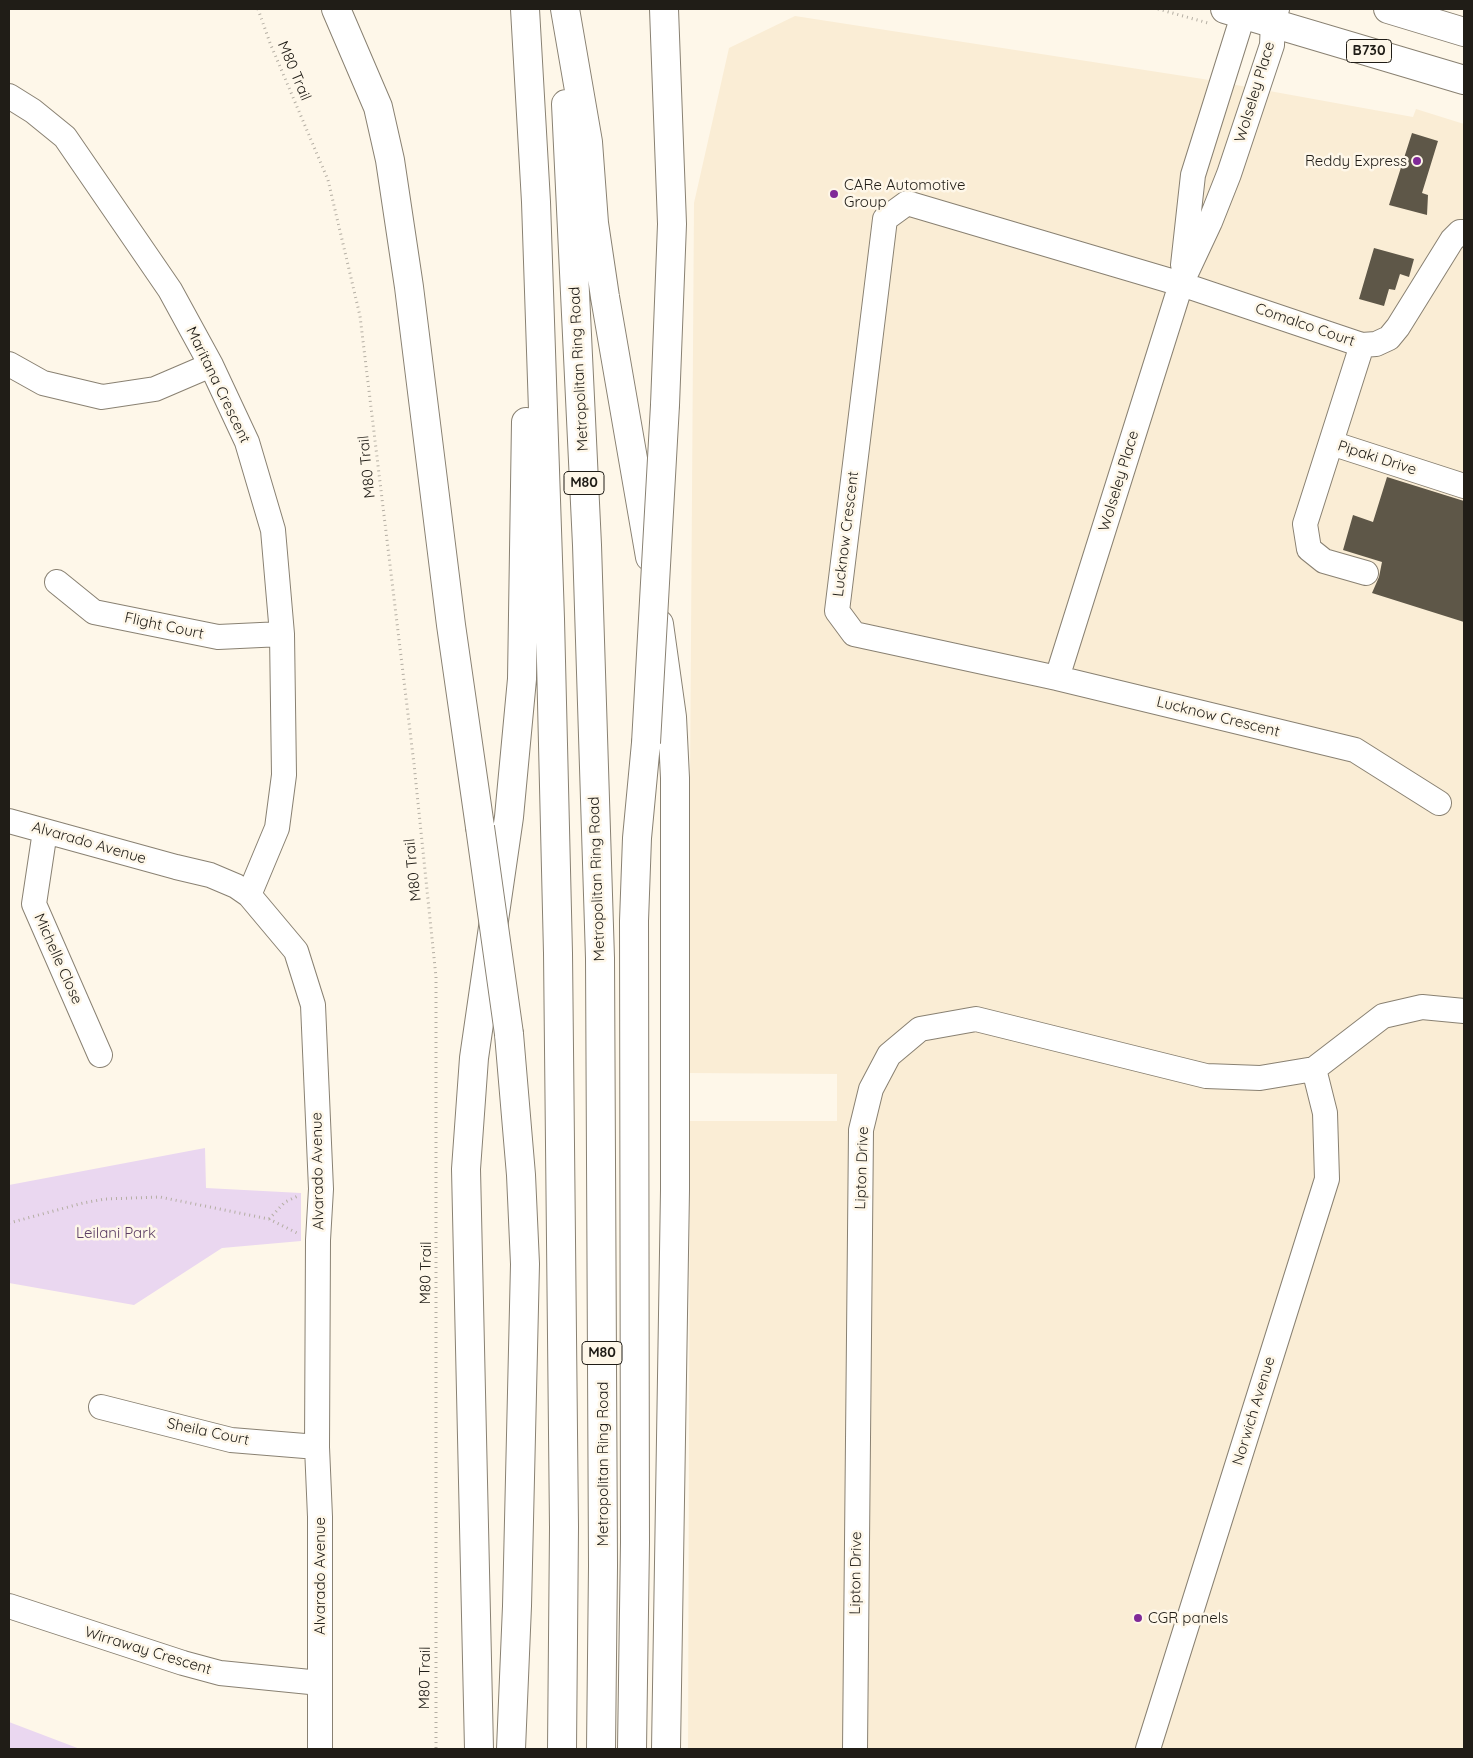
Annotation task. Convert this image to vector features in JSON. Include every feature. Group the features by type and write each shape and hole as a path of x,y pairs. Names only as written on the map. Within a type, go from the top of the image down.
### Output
{"main road":[{"path":"336,9 378,107 390,160 409,287 449,607 509,1034 521,1175 525,1264 517,1606 510,1749"},
{"name":"M80","path":"525,9 536,202 550,619 558,953 564,1527 562,1749"},
{"name":"Metropolitan Ring Road","path":"561,9 587,545 600,958 602,1749"},
{"path":"565,9 588,142 594,223 622,403 644,512 672,716 675,778 675,1190 666,1749"},
{"path":"632,1749 636,1542 634,921 637,838 646,743 665,405 672,224 664,9"},
{"path":"1388,9 1464,32"},
{"name":"B730","path":"1232,14 1275,15 1464,80"},
{"path":"479,1749 466,1169 474,1058 509,817 522,680 525,434 536,202"},
{"path":"646,743 651,1057 650,1749"},
{"path":"517,1606 524,1749"}],"street":[{"name":"Wolseley Place","path":"1181,284 1193,175 1232,14"},
{"name":"Wolseley Place","path":"1058,678 1181,284 1210,222 1229,174 1272,46 1275,15"},
{"name":"Maritana Crescent","path":"9,96 33,111 65,137 170,290 211,365 247,442 273,530 282,634 284,775 277,828 265,854 243,891"},
{"name":"Lucknow Crescent","path":"1181,284 907,203 885,219 836,611 854,634 1058,678 1355,750 1439,803"},
{"name":"Comalco Court","path":"1181,284 1362,344 1376,344 1389,338 1452,240 1460,232 1464,232"},
{"name":"Pipaki Drive","path":"1362,344 1331,443 1464,486"},
{"path":"9,364 43,383 102,397 156,389 211,365"},
{"path":"1331,443 1305,524 1309,549 1324,561 1366,573"},
{"name":"Flight Court","path":"57,582 94,612 218,637 282,634"},
{"name":"Alvarado Avenue","path":"9,821 210,875 243,891 296,951 313,1005 322,1204 318,1240 317,1447 320,1517 320,1749"},
{"name":"Michelle Close","path":"45,831 34,904 100,1055"},
{"name":"Lipton Drive","path":"855,1749 861,1130 871,1089 889,1055 920,1029 976,1019 1206,1076 1260,1078 1314,1069 1383,1016 1422,1007 1464,1011"},
{"name":"Norwich Avenue","path":"1148,1749 1327,1179 1325,1113 1314,1069"},
{"name":"Sheila Court","path":"101,1407 231,1440 317,1447"},
{"name":"Wirraway Crescent","path":"9,1606 183,1663 220,1673 320,1683"}],"path":[{"name":"M80 Trail","path":"258,9 270,43 328,180 360,316 414,764 436,976 436,1749"},
{"path":"1158,9 1205,21 1232,14"},
{"path":"269,1219 285,1202 300,1195"},
{"path":"9,1223 83,1203 140,1197 181,1199 269,1219 301,1235"}],"shaded area":[{"path":"795,16 1203,79 1413,117 1416,109 1464,124 1464,1749 688,1749 690,1121 837,1121 837,1074 688,1073 694,203 729,48"}],"green space":[{"name":"Leilani Park","path":"205,1148 206,1188 301,1193 301,1241 222,1248 134,1305 9,1283 9,1185"},
{"path":"9,1722 80,1749 9,1749"}],"building":[{"name":"Reddy Express","path":"1412,133 1438,141 1422,193 1428,195 1427,215 1389,205"},
{"path":"1374,248 1414,259 1409,277 1400,274 1395,290 1389,289 1384,306 1359,299"},
{"path":"1387,477 1464,501 1464,622 1372,593 1379,577 1382,562 1343,550 1353,515 1373,522"}],"place":[{"name":"Reddy Express","path":"1417,161"},
{"name":"CARe Automotive Group","path":"834,194"},
{"name":"CGR panels","path":"1138,1618"}]}
